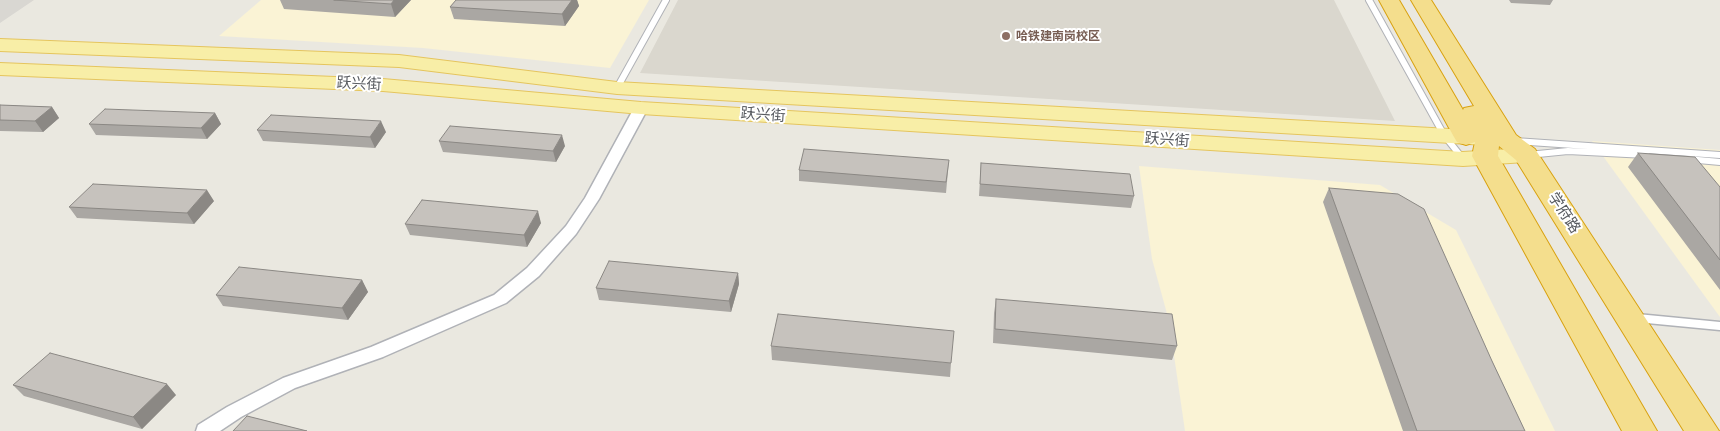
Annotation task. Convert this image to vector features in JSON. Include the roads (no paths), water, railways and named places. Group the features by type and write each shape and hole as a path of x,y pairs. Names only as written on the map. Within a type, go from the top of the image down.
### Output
{"highway":[{"path":"1389,0 1488,145"},
{"name":"学府路","path":"1406,0 1488,145 1640,431"},
{"name":"学府路","path":"1421,0 1488,145 1630,317 1702,431"},
{"path":"1438,0 1488,145"}],"main road":[{"name":"跃兴街","path":"0,45 399,61 617,88 1488,145"},
{"name":"跃兴街","path":"0,69 383,85 641,108 1488,145"}],"street":[{"path":"205,431 247,404 289,383 448,323 486,307 506,294 533,272 571,230 597,191 641,108"}],"lane":[{"path":"617,88 666,0"},
{"path":"1369,0 1488,145 1653,155 1720,162"},
{"path":"1488,145 1720,155"},
{"path":"1630,317 1720,326"}],"place":[{"name":"哈铁建南岗校区","path":"1006,36"}]}
